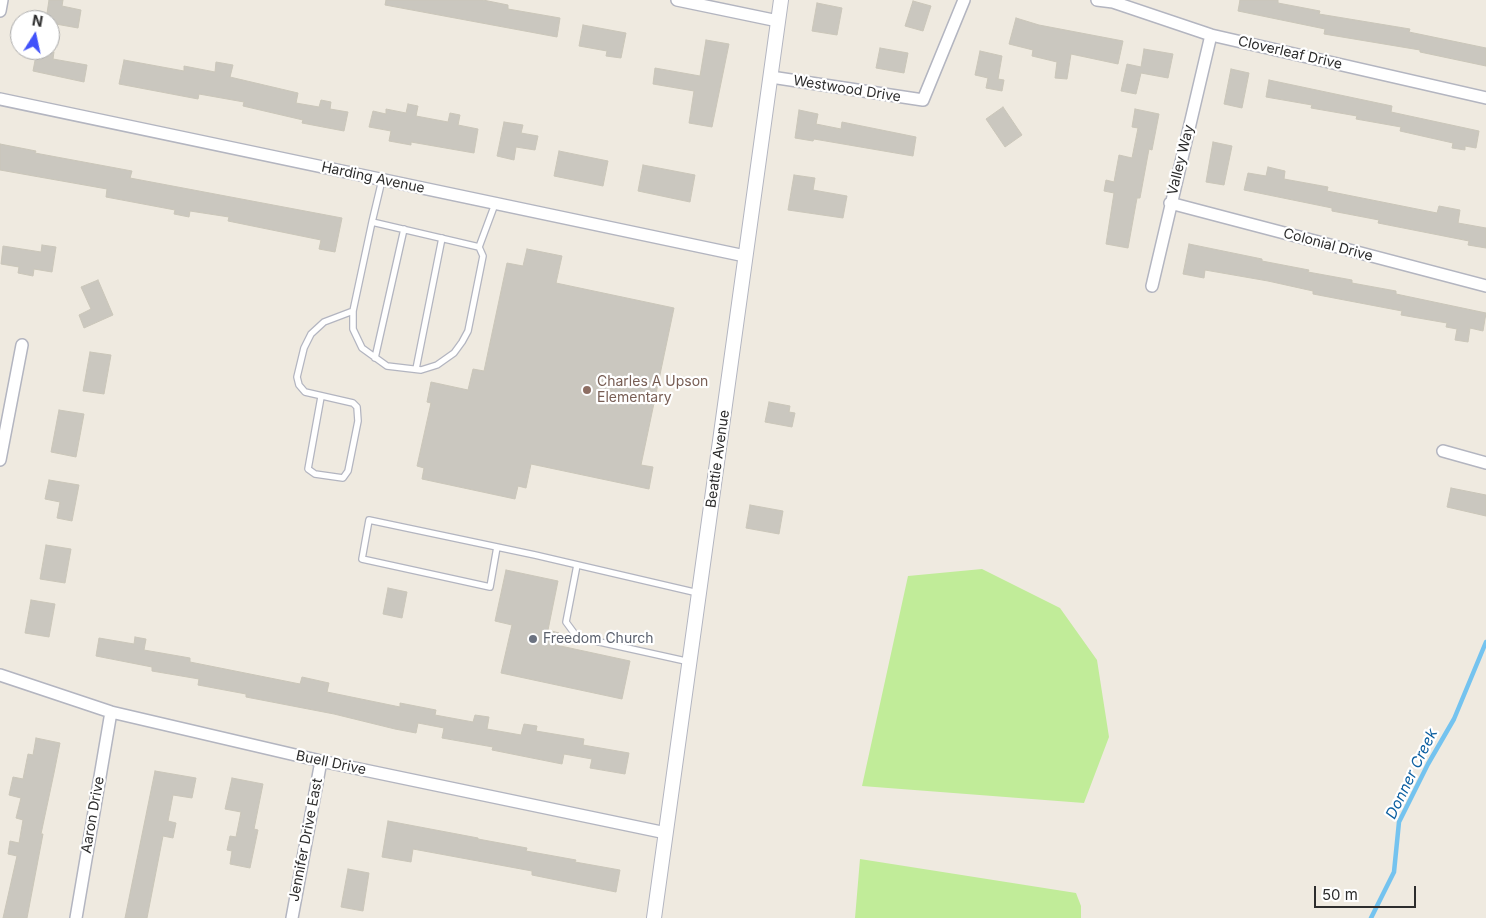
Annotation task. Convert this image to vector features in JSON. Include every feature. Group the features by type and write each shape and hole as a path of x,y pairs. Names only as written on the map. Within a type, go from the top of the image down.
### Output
{"street":[{"path":"0,11 2,0"},
{"path":"677,0 778,21"},
{"name":"Beattie Avenue","path":"654,918 781,0"},
{"name":"Westwood Drive","path":"771,77 923,100 964,0"},
{"name":"Cloverleaf Drive","path":"1097,0 1113,1 1211,35 1486,98"},
{"name":"Valley Way","path":"1152,286 1211,35"},
{"name":"Harding Avenue","path":"0,99 745,256"},
{"name":"Colonial Drive","path":"1170,203 1486,286"},
{"path":"0,460 22,345"},
{"path":"1443,451 1486,463"},
{"name":"Buell Drive","path":"0,675 111,712 321,761 666,833"},
{"name":"Aaron Drive","path":"76,918 111,712"},
{"name":"Jennifer Drive East","path":"292,918 321,761"}],"lane":[{"path":"382,180 353,311 353,329 362,348 387,366 416,369 437,365 454,353 462,342 468,331 483,256 479,247 495,204"},
{"path":"372,222 479,247"},
{"path":"375,358 404,229"},
{"path":"416,369 442,238"},
{"path":"321,397 308,469 315,474 343,478 348,471 359,413 353,403 305,392 299,385 297,377 304,348 311,334 324,322 353,311"},
{"path":"497,547 490,588 362,559 369,520 497,547 578,565 700,594"},
{"path":"578,565 566,622 578,637 690,662"}],"green space":[{"path":"982,569 1060,608 1097,660 1109,737 1084,803 862,786 908,576"},
{"path":"860,859 1076,893 1081,906 1081,918 855,918"}],"building":[{"path":"49,0 63,0 62,6 81,10 78,28 60,25 60,10 48,10"},
{"path":"386,0 483,0 508,5 508,9 560,18 557,37 385,5"},
{"path":"1240,0 1278,0 1278,3 1320,11 1319,14 1410,29 1409,32 1486,48 1486,66 1420,52 1420,50 1324,34 1325,29 1238,11"},
{"path":"913,1 931,6 923,31 905,26"},
{"path":"817,3 842,8 837,35 812,31"},
{"path":"1016,18 1039,25 1123,41 1118,64 1071,54 1067,79 1055,78 1057,62 1032,56 1033,50 1009,44"},
{"path":"583,25 626,33 621,58 606,56 607,51 579,46"},
{"path":"706,40 729,44 712,127 689,123 694,91 653,84 655,68 700,76"},
{"path":"880,48 908,53 904,73 876,68"},
{"path":"1144,49 1173,54 1168,78 1141,73 1136,94 1121,91 1127,64 1141,67"},
{"path":"980,51 1002,56 998,79 1004,80 1002,91 986,88 988,78 975,75"},
{"path":"35,60 59,60 87,65 84,82 33,71"},
{"path":"124,60 184,71 184,66 215,72 216,62 233,65 230,77 298,93 296,103 319,107 321,100 331,102 330,109 348,112 344,131 302,123 303,120 243,106 244,102 199,94 198,99 119,84"},
{"path":"1231,69 1249,73 1242,108 1224,104"},
{"path":"1269,80 1392,106 1391,112 1479,131 1476,148 1465,146 1465,150 1452,148 1453,143 1400,131 1401,127 1356,119 1357,116 1311,108 1312,105 1266,97"},
{"path":"408,104 418,106 416,116 448,122 450,113 460,115 458,125 478,129 474,153 411,142 411,145 389,141 391,131 369,127 373,111 386,114 386,109 406,113"},
{"path":"1003,107 1022,135 1005,147 986,119"},
{"path":"1135,109 1159,114 1152,150 1149,149 1140,198 1137,198 1128,248 1106,244 1114,193 1104,191 1106,180 1114,182 1119,155 1132,158 1138,128 1132,127"},
{"path":"799,110 818,114 816,124 841,129 842,122 916,137 913,156 814,139 813,141 795,138"},
{"path":"504,122 523,125 521,133 538,136 535,150 516,147 514,160 497,156"},
{"path":"1213,142 1232,146 1224,185 1206,182"},
{"path":"0,144 36,151 35,153 132,171 130,178 342,218 335,252 319,249 321,240 228,221 229,217 190,211 189,217 174,214 175,210 106,197 107,189 0,170"},
{"path":"559,151 608,161 603,186 554,176"},
{"path":"643,165 695,175 690,202 638,191"},
{"path":"1268,167 1285,171 1284,179 1328,187 1327,191 1437,213 1439,206 1460,210 1458,223 1486,228 1486,248 1468,245 1469,241 1378,223 1379,220 1332,211 1332,208 1244,190 1248,173 1266,176"},
{"path":"794,175 815,178 813,190 847,196 843,218 788,210"},
{"path":"1189,244 1262,259 1262,261 1309,270 1308,272 1352,280 1352,283 1396,291 1396,294 1486,313 1483,331 1470,328 1468,342 1455,340 1457,329 1446,327 1447,323 1401,315 1402,311 1313,294 1313,291 1268,281 1205,270 1204,278 1183,274"},
{"path":"42,245 56,247 52,272 34,269 33,276 18,273 19,267 1,264 3,246 41,252"},
{"path":"527,249 562,256 556,283 674,308 641,465 653,467 649,489 531,464 526,488 518,486 515,499 422,479 424,468 417,466 431,403 427,402 431,382 468,390 473,369 484,371 507,263 523,266"},
{"path":"98,280 113,315 84,328 79,315 91,309 81,287"},
{"path":"90,352 111,355 104,394 83,391"},
{"path":"769,402 790,406 789,412 795,413 792,427 765,422"},
{"path":"59,410 84,414 76,457 51,452"},
{"path":"49,480 79,485 72,521 57,518 60,502 45,499"},
{"path":"1451,488 1486,495 1486,516 1447,507"},
{"path":"750,505 783,511 779,534 746,528"},
{"path":"46,545 71,549 65,583 40,579"},
{"name":"Freedom Church","path":"506,570 558,581 548,630 559,633 556,645 630,661 622,699 501,673 512,625 495,621"},
{"path":"388,588 407,592 402,618 383,614"},
{"path":"31,600 55,604 49,637 25,633"},
{"path":"135,637 146,639 144,650 190,658 190,662 300,684 302,677 329,683 327,692 400,707 400,703 436,710 435,715 473,722 475,715 489,717 487,729 521,735 524,724 537,726 536,731 584,739 583,745 629,753 625,774 590,768 592,759 564,754 562,764 492,750 493,747 442,738 444,728 418,723 416,733 395,729 334,714 246,697 246,694 198,685 199,679 152,671 152,667 96,656 99,638 134,644"},
{"path":"36,738 60,743 41,834 43,834 27,918 3,918 17,856 8,854 10,841 19,843 23,820 16,818 21,798 9,795 13,777 23,779 28,754 33,755"},
{"path":"155,771 196,778 192,798 173,795 168,821 176,823 173,838 163,836 147,918 125,918"},
{"path":"232,778 263,784 254,829 258,830 250,868 230,864 232,851 227,850 230,836 236,837 241,812 225,809"},
{"path":"388,821 527,848 526,851 620,870 616,892 532,875 532,871 413,849 411,862 382,857"},
{"path":"348,869 369,873 363,911 341,907"}],"waterway":[{"name":"Donner Creek","path":"1371,918 1394,872 1399,822 1428,764 1454,719 1486,642"}],"place":[{"name":"Charles A Upson Elementary","path":"587,390"},
{"name":"Freedom Church","path":"533,639"}]}
